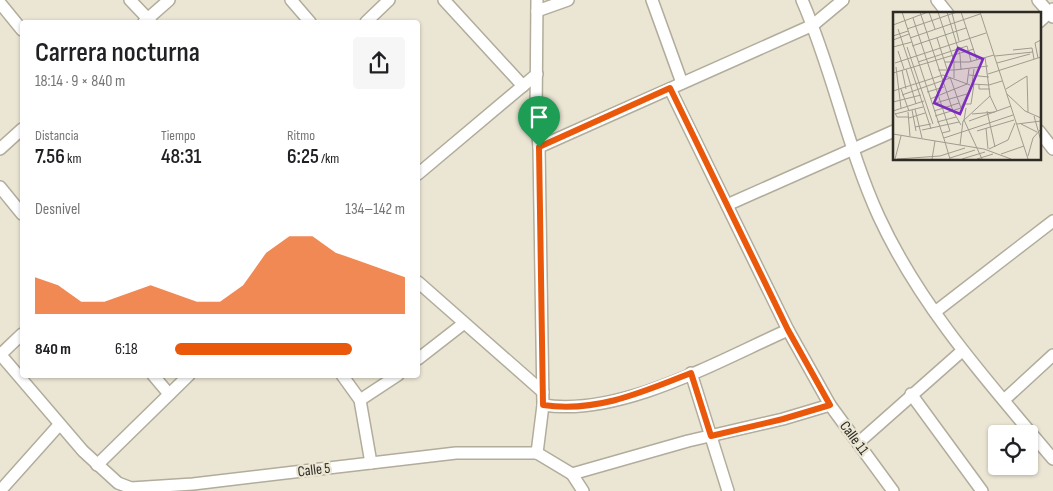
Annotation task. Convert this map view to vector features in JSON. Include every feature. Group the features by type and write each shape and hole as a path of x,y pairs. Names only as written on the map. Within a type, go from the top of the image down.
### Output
{"street":[{"path":"130,0 146,20"},
{"path":"148,20 168,0"},
{"path":"291,0 308,20"},
{"path":"368,20 389,0"},
{"path":"444,0 523,86"},
{"path":"568,0 537,6 536,115 539,147 543,405 537,453 572,474 583,491"},
{"path":"652,0 682,83"},
{"path":"802,0 813,26 852,151 879,218 911,277 962,351 1053,459"},
{"path":"539,147 813,26 843,0"},
{"path":"937,0 946,12"},
{"path":"1038,0 1052,13 1040,21"},
{"path":"0,3 20,28"},
{"path":"420,172 536,74"},
{"name":"Calle 11","path":"670,88 788,330 830,405 893,491"},
{"path":"727,205 852,151 893,130"},
{"path":"0,149 20,132"},
{"path":"1040,132 1053,149"},
{"path":"0,187 20,212"},
{"path":"935,312 1053,221"},
{"path":"420,284 463,324 542,392"},
{"path":"420,358 463,324"},
{"path":"543,405 563,408 599,404 638,394 788,330"},
{"path":"0,354 20,336"},
{"path":"858,443 911,394 962,351"},
{"name":"Calle 5","path":"0,354 59,425 97,465 118,483 131,488 193,488 456,453 537,453"},
{"path":"1004,400 1053,355"},
{"path":"691,373 728,491"},
{"path":"156,378 169,394"},
{"path":"97,465 186,378"},
{"path":"344,378 360,400 372,463"},
{"path":"360,400 393,378"},
{"path":"911,394 982,491"},
{"path":"572,474 830,405"},
{"path":"0,490 59,425"}],"route":[{"path":"670,88 788,330 830,405 783,419 711,436 691,373 638,394 586,407 563,408 543,405 539,147 670,88"}]}
